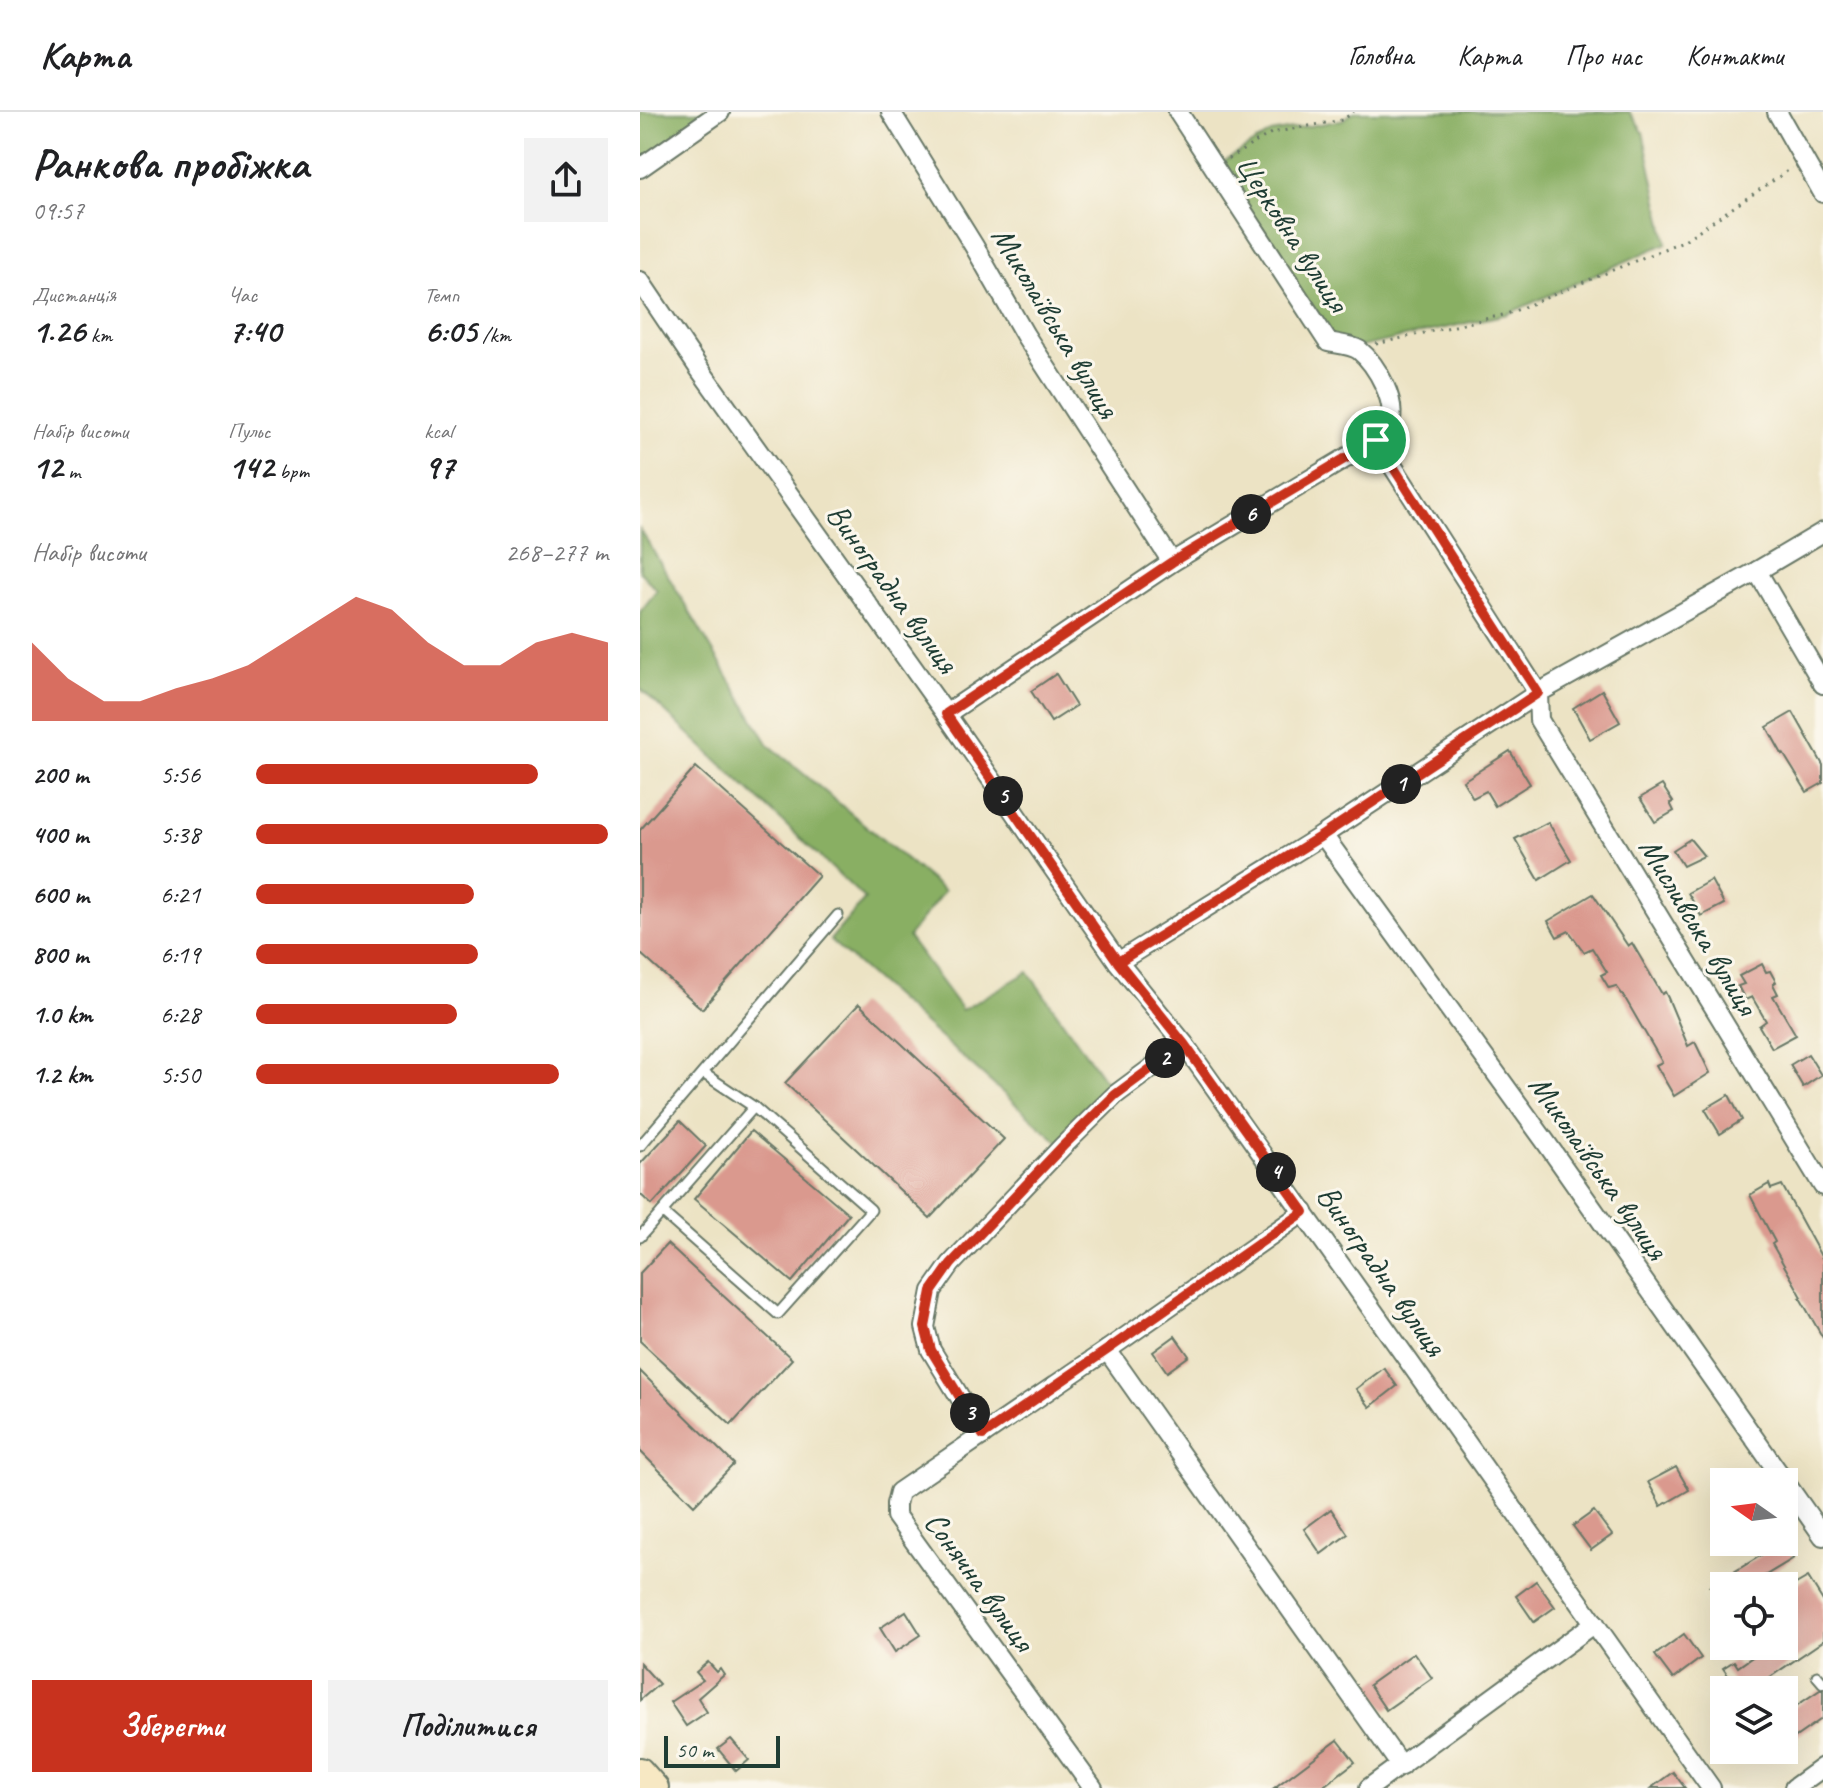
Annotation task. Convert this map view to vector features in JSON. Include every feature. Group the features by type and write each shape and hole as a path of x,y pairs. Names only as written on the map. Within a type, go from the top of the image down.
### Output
{"main road":[{"path":"640,1771 655,1788"}],"street":[{"path":"640,168 720,112"},
{"name":"Миколаївська вулиця","path":"891,112 1025,335 1172,562"},
{"name":"Церковна вулиця","path":"1178,112 1328,342 1356,348 1386,388 1391,407 1389,426 1376,440"},
{"path":"1777,112 1823,193"},
{"name":"Виноградна вулиця","path":"640,281 1118,962 1184,1044 1711,1788"},
{"path":"946,714 1172,562 1376,440 1538,693"},
{"path":"1118,962 1323,835 1538,693 1823,532"},
{"path":"1757,571 1823,684"},
{"name":"Мисливська вулиця","path":"1538,693 1539,720 1823,1186"},
{"name":"Миколаївська вулиця","path":"1323,835 1545,1141 1823,1536"},
{"path":"983,1435 931,1350 925,1327 932,1291 951,1264 1115,1095 1184,1044"},
{"name":"Сонячна вулиця","path":"1093,1788 896,1516 899,1492 1304,1212"},
{"path":"1107,1350 1401,1766"},
{"path":"1369,1788 1595,1623"},
{"path":"1794,1788 1823,1767"}],"lane":[{"path":"640,1146 838,915"},
{"path":"662,1212 778,1314 871,1210 754,1107 703,1073"},
{"path":"640,1237 754,1107"}],"path":[{"path":"1215,167 1271,133 1342,120 1354,112"},
{"path":"1356,348 1507,314 1683,241 1804,159"}],"green space":[{"path":"640,112 712,112 640,164"},
{"path":"1354,112 1629,112 1643,132 1667,243 1507,314 1356,348 1328,342 1215,167 1271,133 1342,120"},
{"path":"640,529 769,745 944,891 908,937 962,1010 1028,972 1115,1095 1063,1146 830,940 865,899 640,688 640,612 657,590 640,572"}],"building":[{"path":"1056,674 1076,706 1051,722 1031,691"},
{"path":"1602,690 1620,722 1590,739 1573,708"},
{"path":"1793,712 1823,765 1823,783 1807,792 1767,727"},
{"path":"1510,751 1530,784 1495,806 1486,791 1473,798 1463,781"},
{"path":"696,767 819,876 702,1009 640,953 640,830"},
{"path":"1662,785 1673,802 1670,803 1674,811 1655,822 1640,798"},
{"path":"1548,822 1571,860 1539,880 1515,839"},
{"path":"1690,839 1704,856 1683,866 1673,850"},
{"path":"1711,880 1724,904 1701,916 1688,893"},
{"path":"1593,894 1628,946 1632,943 1662,994 1665,992 1688,1046 1695,1042 1710,1073 1674,1096 1656,1065 1662,1062 1625,998 1616,986 1609,988 1601,975 1607,972 1592,948 1584,952 1569,931 1557,937 1548,921"},
{"path":"1762,964 1776,982 1773,984 1778,994 1773,996 1796,1035 1772,1048 1759,1026 1766,1021 1752,997 1745,1000 1738,986 1744,984 1739,976"},
{"path":"859,1004 1004,1139 930,1218 785,1083"},
{"path":"1808,1054 1821,1075 1803,1087 1790,1065"},
{"path":"1729,1095 1742,1120 1720,1134 1705,1109"},
{"path":"680,1121 706,1146 652,1205 640,1194 640,1164"},
{"path":"751,1131 849,1214 792,1282 694,1199"},
{"path":"1769,1184 1771,1189 1782,1185 1823,1260 1823,1338 1772,1244 1775,1242 1750,1195"},
{"path":"667,1244 792,1359 731,1425 640,1341 640,1273"},
{"path":"1175,1336 1189,1356 1167,1372 1153,1352"},
{"path":"1384,1368 1397,1386 1370,1407 1356,1389"},
{"path":"640,1371 734,1464 694,1505 640,1451"},
{"path":"1676,1467 1689,1490 1661,1506 1648,1482"},
{"path":"1331,1509 1348,1534 1321,1554 1304,1529"},
{"path":"1594,1511 1612,1535 1591,1550 1573,1526"},
{"path":"1760,1556 1794,1558 1771,1572 1734,1572"},
{"path":"1808,1577 1823,1601 1823,1641 1798,1658 1798,1583"},
{"path":"1536,1581 1555,1607 1534,1622 1516,1596"},
{"path":"906,1611 921,1635 895,1652 880,1628"},
{"path":"1684,1634 1701,1658 1673,1679 1655,1655"},
{"path":"1414,1653 1432,1678 1386,1710 1369,1685"},
{"path":"1748,1660 1795,1660 1772,1676 1728,1676 1723,1668 1734,1661 1738,1667"},
{"path":"708,1662 724,1675 698,1698 707,1712 686,1726 670,1702 703,1680 696,1672"},
{"path":"640,1663 659,1684 640,1700"},
{"path":"1823,1690 1823,1718 1798,1735 1798,1705"},
{"path":"731,1739 749,1760 736,1771 718,1749"},
{"path":"1338,1740 1355,1762 1321,1788 1274,1788"},
{"path":"1673,1772 1685,1788 1651,1788"}],"route":[{"path":"1376,440 1172,562 946,714 1118,962 1184,1044 1304,1212 983,1435 931,1350 925,1327 932,1291 951,1264 1115,1095 1184,1044 1118,962 1323,835 1538,693 1376,440"}]}
